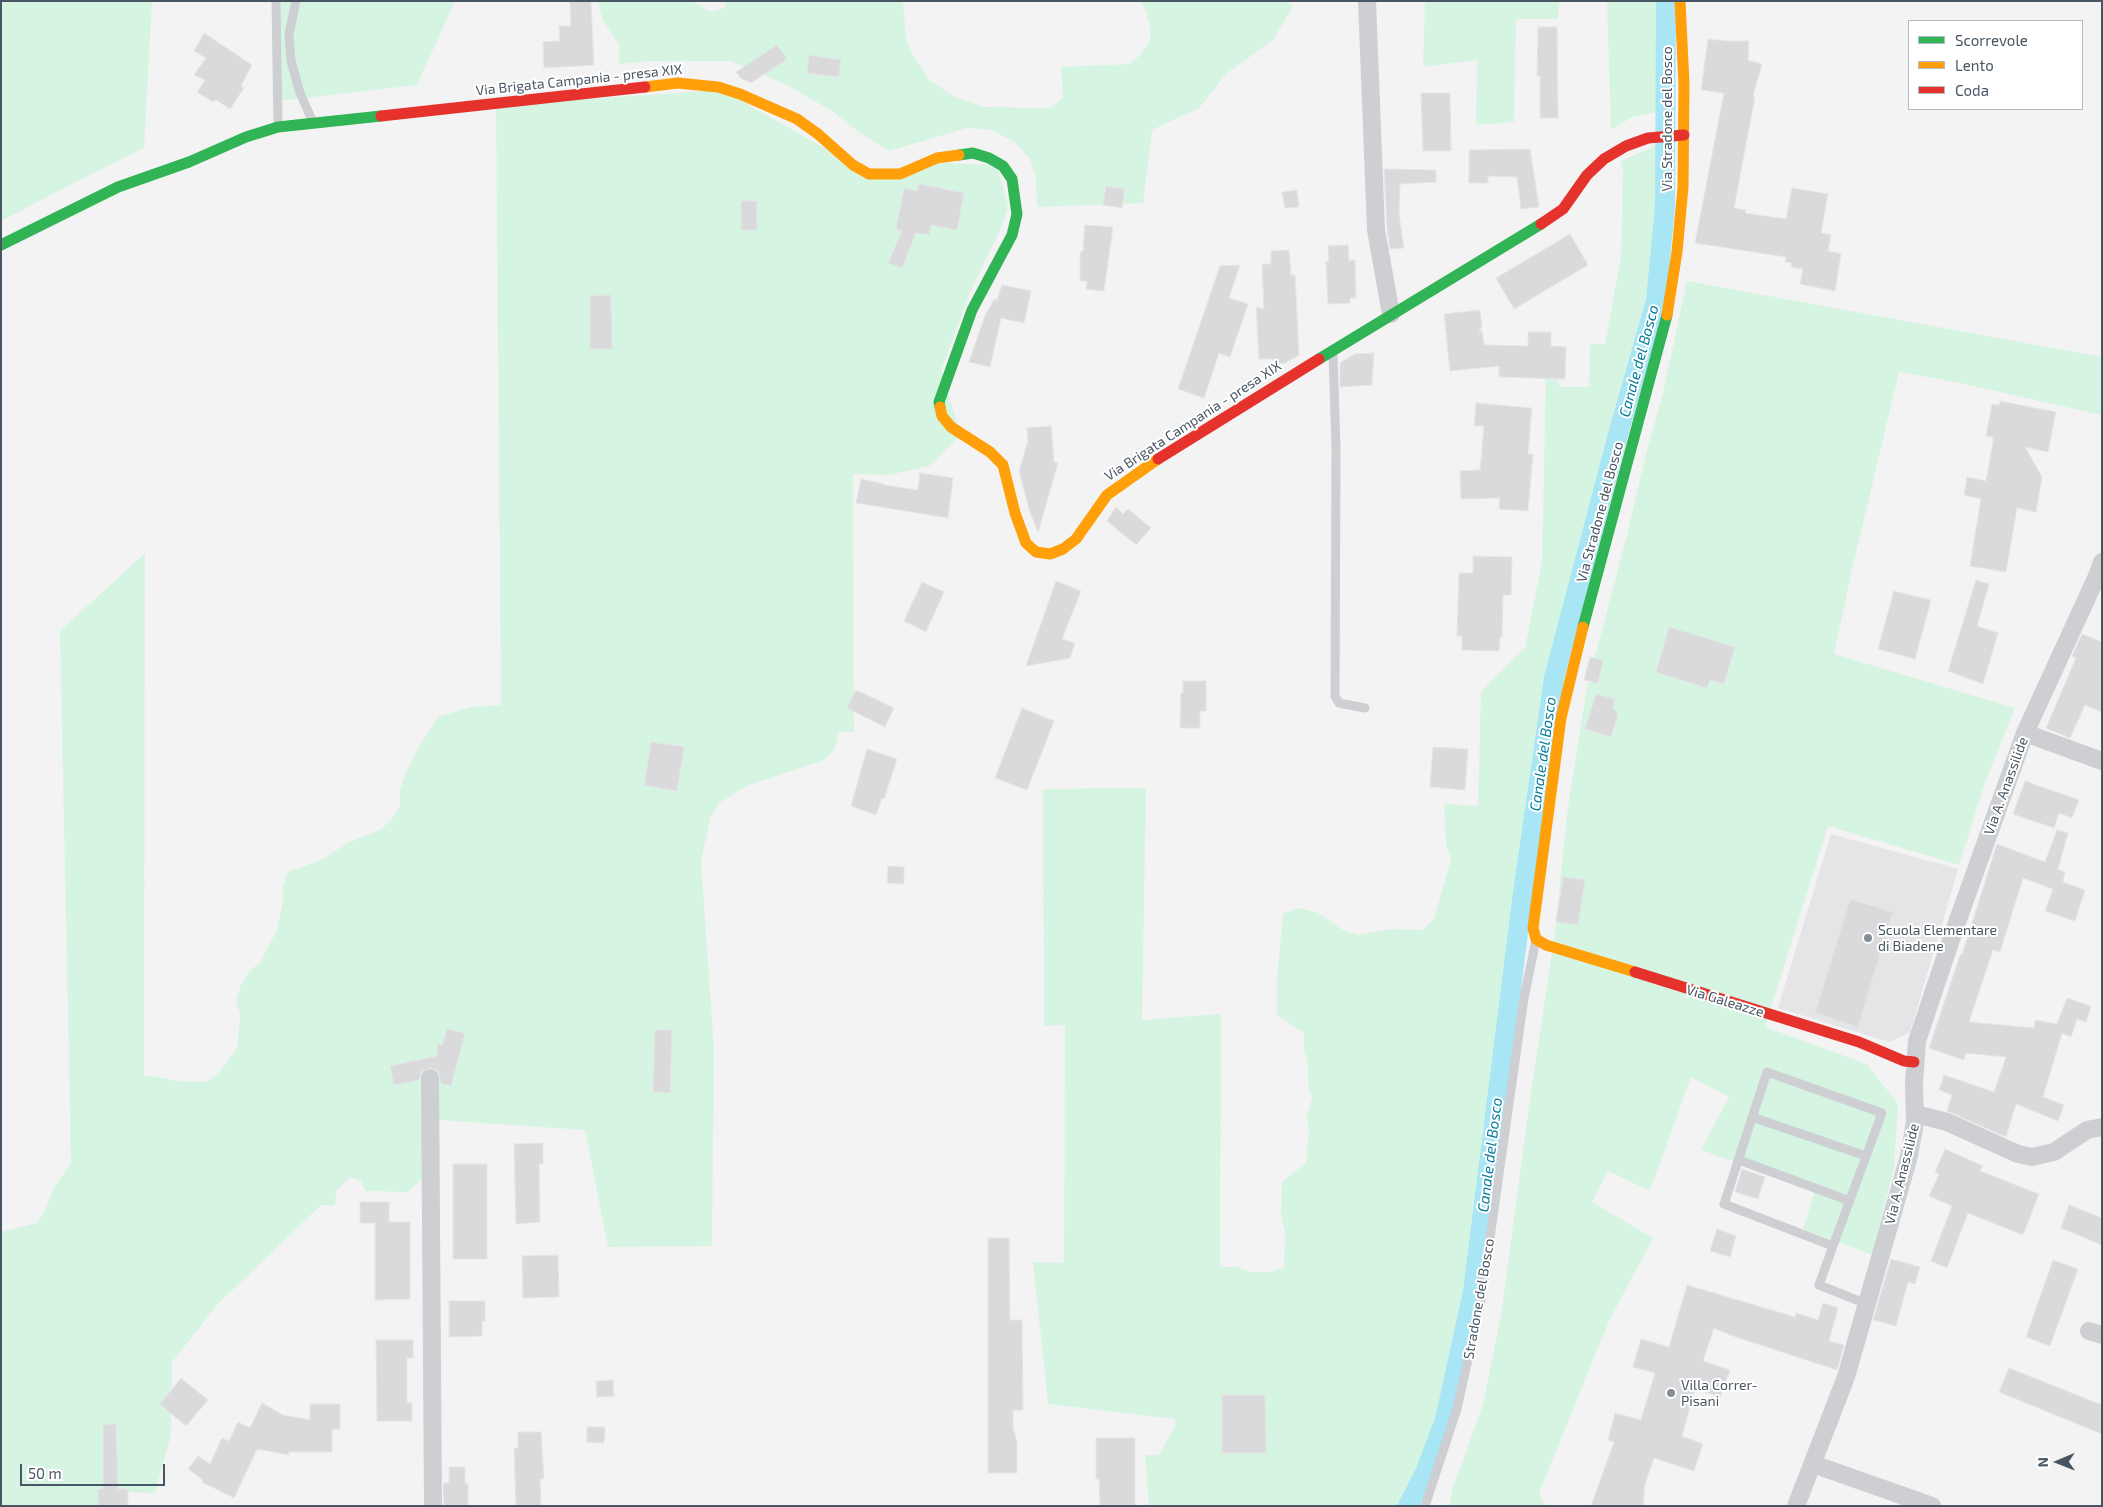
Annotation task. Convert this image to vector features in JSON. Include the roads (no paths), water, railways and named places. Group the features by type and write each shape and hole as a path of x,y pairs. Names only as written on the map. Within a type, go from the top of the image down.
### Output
{"street":[{"path":"1367,1 1376,230 1391,314"},
{"name":"Via Stradone del Bosco","path":"1536,939 1533,921 1561,718 1573,665 1669,309 1683,187 1684,135 1680,1"},
{"name":"Via Brigata Campania - presa XIX","path":"1,245 118,187 189,162 246,137 278,127 678,83 710,86 740,94 797,119 868,174 900,174 937,158 973,153 989,158 1003,166 1012,179 1017,214 1012,235 972,310 938,402 942,416 951,427 990,452 1003,465 1015,513 1026,543 1036,552 1050,554 1063,549 1076,539 1107,495 1170,451 1563,209 1587,176 1604,159 1626,146 1648,138 1684,135"},
{"name":"Via A. Anassilide","path":"1796,1506 1846,1377 1909,1156 1916,1114 1914,1062 1917,1041 1955,928 2025,733 2100,572"},
{"path":"2025,733 2102,761"},
{"name":"Via Galeazze","path":"1536,939 1546,946 1859,1042 1904,1061 1914,1062"},
{"path":"430,1078 433,1506"},
{"path":"1916,1114 1931,1116 2018,1154 2032,1157 2054,1152 2087,1130 2102,1127"},
{"path":"1813,1464 1932,1506"}],"lane":[{"path":"276,1 278,127"},
{"path":"296,1 289,34 291,61 300,93 313,123"},
{"path":"1333,351 1336,448 1335,696 1339,703 1365,708"},
{"name":"Stradone del Bosco","path":"1425,1506 1457,1409 1481,1302 1523,1008 1536,939"},
{"path":"1833,1246 1724,1204 1767,1072 1882,1112 1819,1285 1867,1304"},
{"path":"1752,1118 1866,1156"},
{"path":"1738,1160 1850,1201"}],"waterway":[{"name":"Canale del Bosco","path":"1408,1506 1425,1473 1445,1420 1473,1292 1523,893 1554,678 1619,431 1656,301 1665,207 1666,1"}],"place":[{"name":"Scuola Elementare di Biadene","path":"1868,938"},
{"name":"Villa Correr- Pisani","path":"1671,1393"}]}
